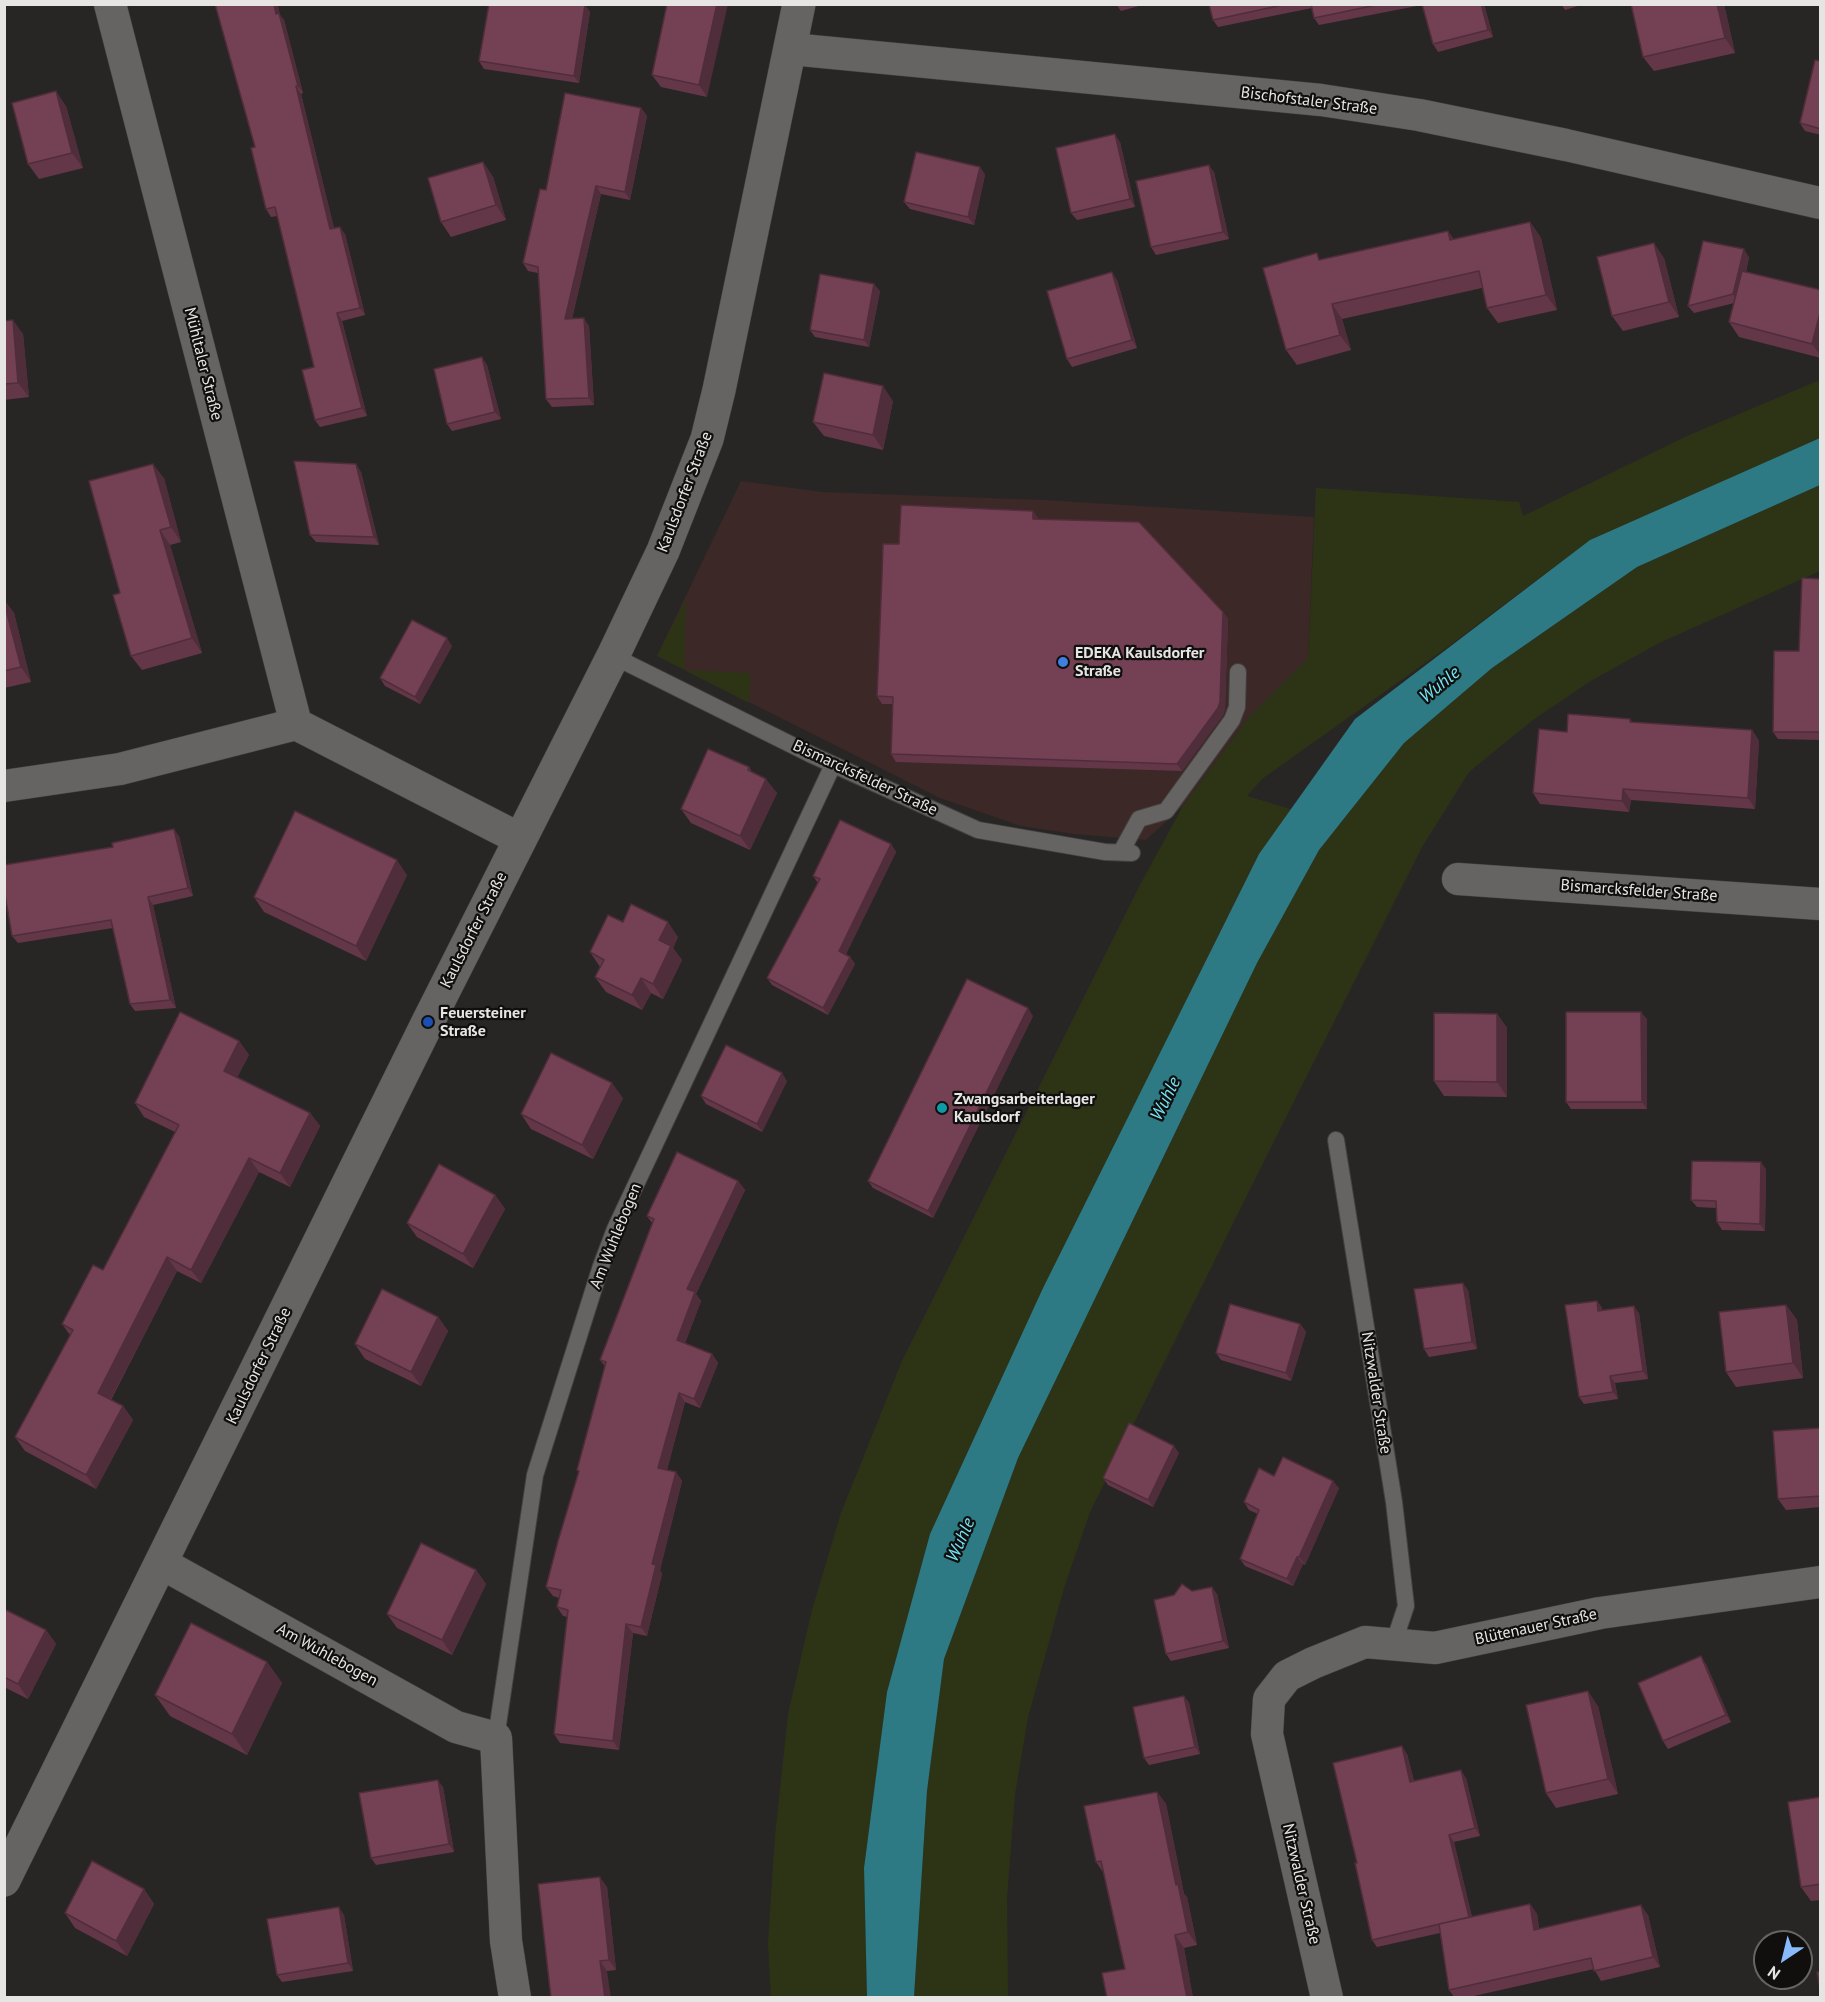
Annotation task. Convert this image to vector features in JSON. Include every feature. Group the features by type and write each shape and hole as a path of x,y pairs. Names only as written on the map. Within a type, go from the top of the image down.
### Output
{"main road":[{"name":"Kaulsdorfer Straße","path":"4,1880 520,838 613,656 663,551 707,438 720,390 800,4"}],"street":[{"name":"Mühltaler Straße","path":"110,4 296,724"},
{"name":"Bischofstaler Straße","path":"790,49 1321,100 1419,115 1555,143 1821,203"},
{"path":"4,786 120,769 296,724 520,838"},
{"name":"Bismarcksfelder Straße","path":"1458,879 1821,904"},
{"name":"Am Wuhlebogen","path":"161,1563 456,1727 496,1738 506,1941 515,1998"},
{"name":"Blütenauer Straße","path":"1269,1699 1287,1676 1365,1642 1435,1648 1600,1614 1821,1582"},
{"name":"Nitzwalder Straße","path":"1269,1699 1267,1734 1327,1998"}],"lane":[{"name":"Bismarcksfelder Straße","path":"613,656 833,765 978,830 1105,852 1127,853 1139,819 1167,811 1232,720 1237,707 1238,672"},
{"name":"Am Wuhlebogen","path":"496,1738 535,1475 601,1266 615,1229 833,765"},
{"name":"Nitzwalder Straße","path":"1336,1140 1394,1502 1406,1606 1393,1645"}],"shaded area":[{"path":"741,481 822,492 1044,500 1314,517 1308,658 1249,717 1183,806 1146,840 1074,834 1021,826 940,798 657,656"}],"green space":[{"path":"1820,380 1820,438 1590,540 1449,646 1262,779 1247,796 1340,824 1404,743 1492,668 1637,567 1820,485 1820,571 1659,643 1589,682 1533,720 1469,772 1422,847 1090,1512 1064,1588 1028,1717 1015,1794 1007,1898 1008,1997 914,1997 927,1791 944,1659 1018,1458 1257,963 1318,851 1259,854 1043,1288 930,1534 887,1692 864,1868 867,1997 771,1998 768,1943 775,1836 788,1714 812,1610 841,1513 902,1361 1141,883 1183,806 1249,717 1308,658 1316,488 1519,502 1523,516 1689,435"},
{"path":"686,599 684,670 657,656"},
{"path":"684,670 750,673 749,703"}],"water":[{"name":"Wuhle","path":"1820,438 1820,485 1637,567 1492,668 1404,743 1319,850 1257,963 1018,1458 944,1659 927,1791 914,1997 867,1997 864,1868 887,1692 930,1534 1043,1288 1259,854 1355,719 1590,540"}],"building":[{"path":"215,4 274,4 276,14 279,13 330,229 340,227 360,308 337,313 362,408 315,420 302,370 314,367 275,207 266,209 251,148 255,147"},
{"path":"489,4 585,5 574,76 479,61"},
{"path":"667,4 717,4 699,85 652,75"},
{"path":"1209,4 1287,4 1213,20"},
{"path":"1311,4 1381,4 1314,18"},
{"path":"1422,4 1481,4 1488,30 1433,44"},
{"path":"1631,4 1717,4 1725,38 1643,57"},
{"path":"1815,60 1821,61 1821,129 1800,123"},
{"path":"56,91 72,153 28,164 12,103"},
{"path":"565,93 641,108 625,192 596,186 565,319 584,318 589,398 546,399 538,267 523,263 540,189 546,190"},
{"path":"1115,134 1130,199 1071,213 1056,148"},
{"path":"916,152 980,167 968,217 904,202"},
{"path":"483,162 496,205 441,222 428,178"},
{"path":"1209,165 1223,232 1151,247 1136,181"},
{"path":"1530,222 1546,295 1487,308 1479,271 1332,304 1340,335 1286,350 1263,268 1317,253 1319,260 1448,231 1450,240"},
{"path":"1703,241 1744,249 1733,294 1688,306"},
{"path":"1654,243 1669,302 1612,316 1597,257"},
{"path":"1742,271 1821,290 1821,309 1812,344 1729,322"},
{"path":"1112,272 1132,340 1067,359 1047,291"},
{"path":"820,274 874,284 864,340 810,330"},
{"path":"13,320 18,383 4,384 4,321"},
{"path":"482,357 495,412 447,424 434,369"},
{"path":"824,373 883,386 873,435 813,422"},
{"path":"294,461 356,464 374,537 310,535"},
{"path":"153,464 171,527 160,530 192,638 131,656 113,595 120,593 89,481"},
{"name":"EDEKA Kaulsdorfer Straße","path":"901,505 1033,511 1033,519 1139,522 1223,612 1220,702 1177,764 891,754 893,697 877,696 883,544 899,544"},
{"path":"1802,578 1821,579 1821,732 1773,732 1774,651 1799,651"},
{"path":"4,602 21,667 4,671"},
{"path":"412,620 447,638 415,697 380,678"},
{"path":"1568,714 1630,719 1630,722 1752,730 1748,798 1623,789 1622,801 1533,793 1539,729 1567,732"},
{"path":"708,749 749,767 748,770 766,779 740,836 681,809"},
{"path":"295,811 397,860 356,946 254,897"},
{"path":"840,820 891,844 839,951 850,957 823,1008 767,978 820,879 813,876"},
{"path":"174,829 188,888 148,897 170,1000 130,1004 111,920 12,936 4,888 4,865 113,847 112,843"},
{"path":"631,904 668,922 659,940 671,946 653,984 641,978 632,995 595,977 604,960 590,952 608,915 623,922"},
{"path":"967,979 1028,1008 928,1211 868,1181"},
{"path":"180,1012 239,1041 224,1071 310,1113 280,1173 249,1158 191,1270 167,1257 98,1393 123,1406 86,1475 15,1437 73,1330 62,1324 93,1265 103,1270 179,1125 135,1103"},
{"path":"1566,1012 1641,1012 1642,1102 1566,1102"},
{"path":"1434,1013 1497,1014 1497,1082 1434,1081"},
{"path":"726,1045 782,1073 757,1124 701,1096"},
{"path":"551,1053 612,1083 582,1145 521,1114"},
{"path":"677,1152 738,1181 687,1289 695,1292 677,1340 712,1354 694,1399 679,1393 658,1468 676,1472 652,1564 656,1565 641,1627 626,1624 613,1741 554,1734 568,1610 557,1607 561,1590 546,1587 579,1471 577,1470 606,1362 600,1360 654,1219 647,1216"},
{"path":"1692,1161 1761,1162 1760,1224 1717,1222 1716,1201 1691,1200"},
{"path":"439,1164 495,1195 463,1254 407,1223"},
{"path":"1463,1283 1472,1342 1424,1349 1414,1289"},
{"path":"382,1289 438,1317 411,1372 355,1344"},
{"path":"1597,1301 1598,1311 1634,1306 1643,1371 1610,1376 1613,1392 1579,1397 1565,1305"},
{"path":"1230,1304 1300,1324 1286,1373 1216,1353"},
{"path":"1786,1305 1793,1363 1726,1372 1719,1312"},
{"path":"1129,1423 1174,1446 1148,1500 1103,1478"},
{"path":"1821,1428 1821,1496 1778,1499 1773,1431"},
{"path":"1283,1457 1333,1481 1287,1579 1240,1559 1259,1510 1244,1502 1259,1468 1274,1476"},
{"path":"421,1543 476,1570 442,1640 387,1614"},
{"path":"1182,1584 1192,1591 1212,1587 1223,1641 1166,1654 1154,1600 1174,1595"},
{"path":"4,1609 46,1630 18,1684 4,1677"},
{"path":"191,1623 267,1662 232,1734 155,1695"},
{"path":"1701,1656 1726,1715 1663,1741 1638,1683"},
{"path":"1588,1691 1608,1779 1546,1793 1526,1705"},
{"path":"1184,1696 1195,1747 1144,1758 1133,1707"},
{"path":"1402,1746 1410,1782 1461,1770 1475,1828 1449,1835 1469,1917 1372,1940 1355,1863 1357,1863 1333,1763"},
{"path":"438,1780 449,1844 371,1858 359,1793"},
{"path":"1157,1792 1188,1932 1175,1935 1187,1998 1107,1998 1102,1973 1125,1969 1101,1861 1096,1862 1084,1806"},
{"path":"1821,1797 1821,1884 1801,1887 1788,1802"},
{"path":"92,1861 144,1889 116,1941 65,1913"},
{"path":"600,1877 609,1960 600,1961 605,1998 551,1998 538,1884"},
{"path":"1530,1904 1534,1930 1641,1905 1653,1957 1594,1971 1591,1958 1449,1990 1439,1924"},
{"path":"339,1907 348,1963 277,1975 267,1919"},
{"path":"1817,1972 1821,1972 1821,1994"}],"place":[{"name":"EDEKA Kaulsdorfer Straße","path":"1063,662"},
{"name":"Feuersteiner Straße","path":"428,1022"},
{"name":"Zwangsarbeiterlager Kaulsdorf","path":"942,1108"}]}
